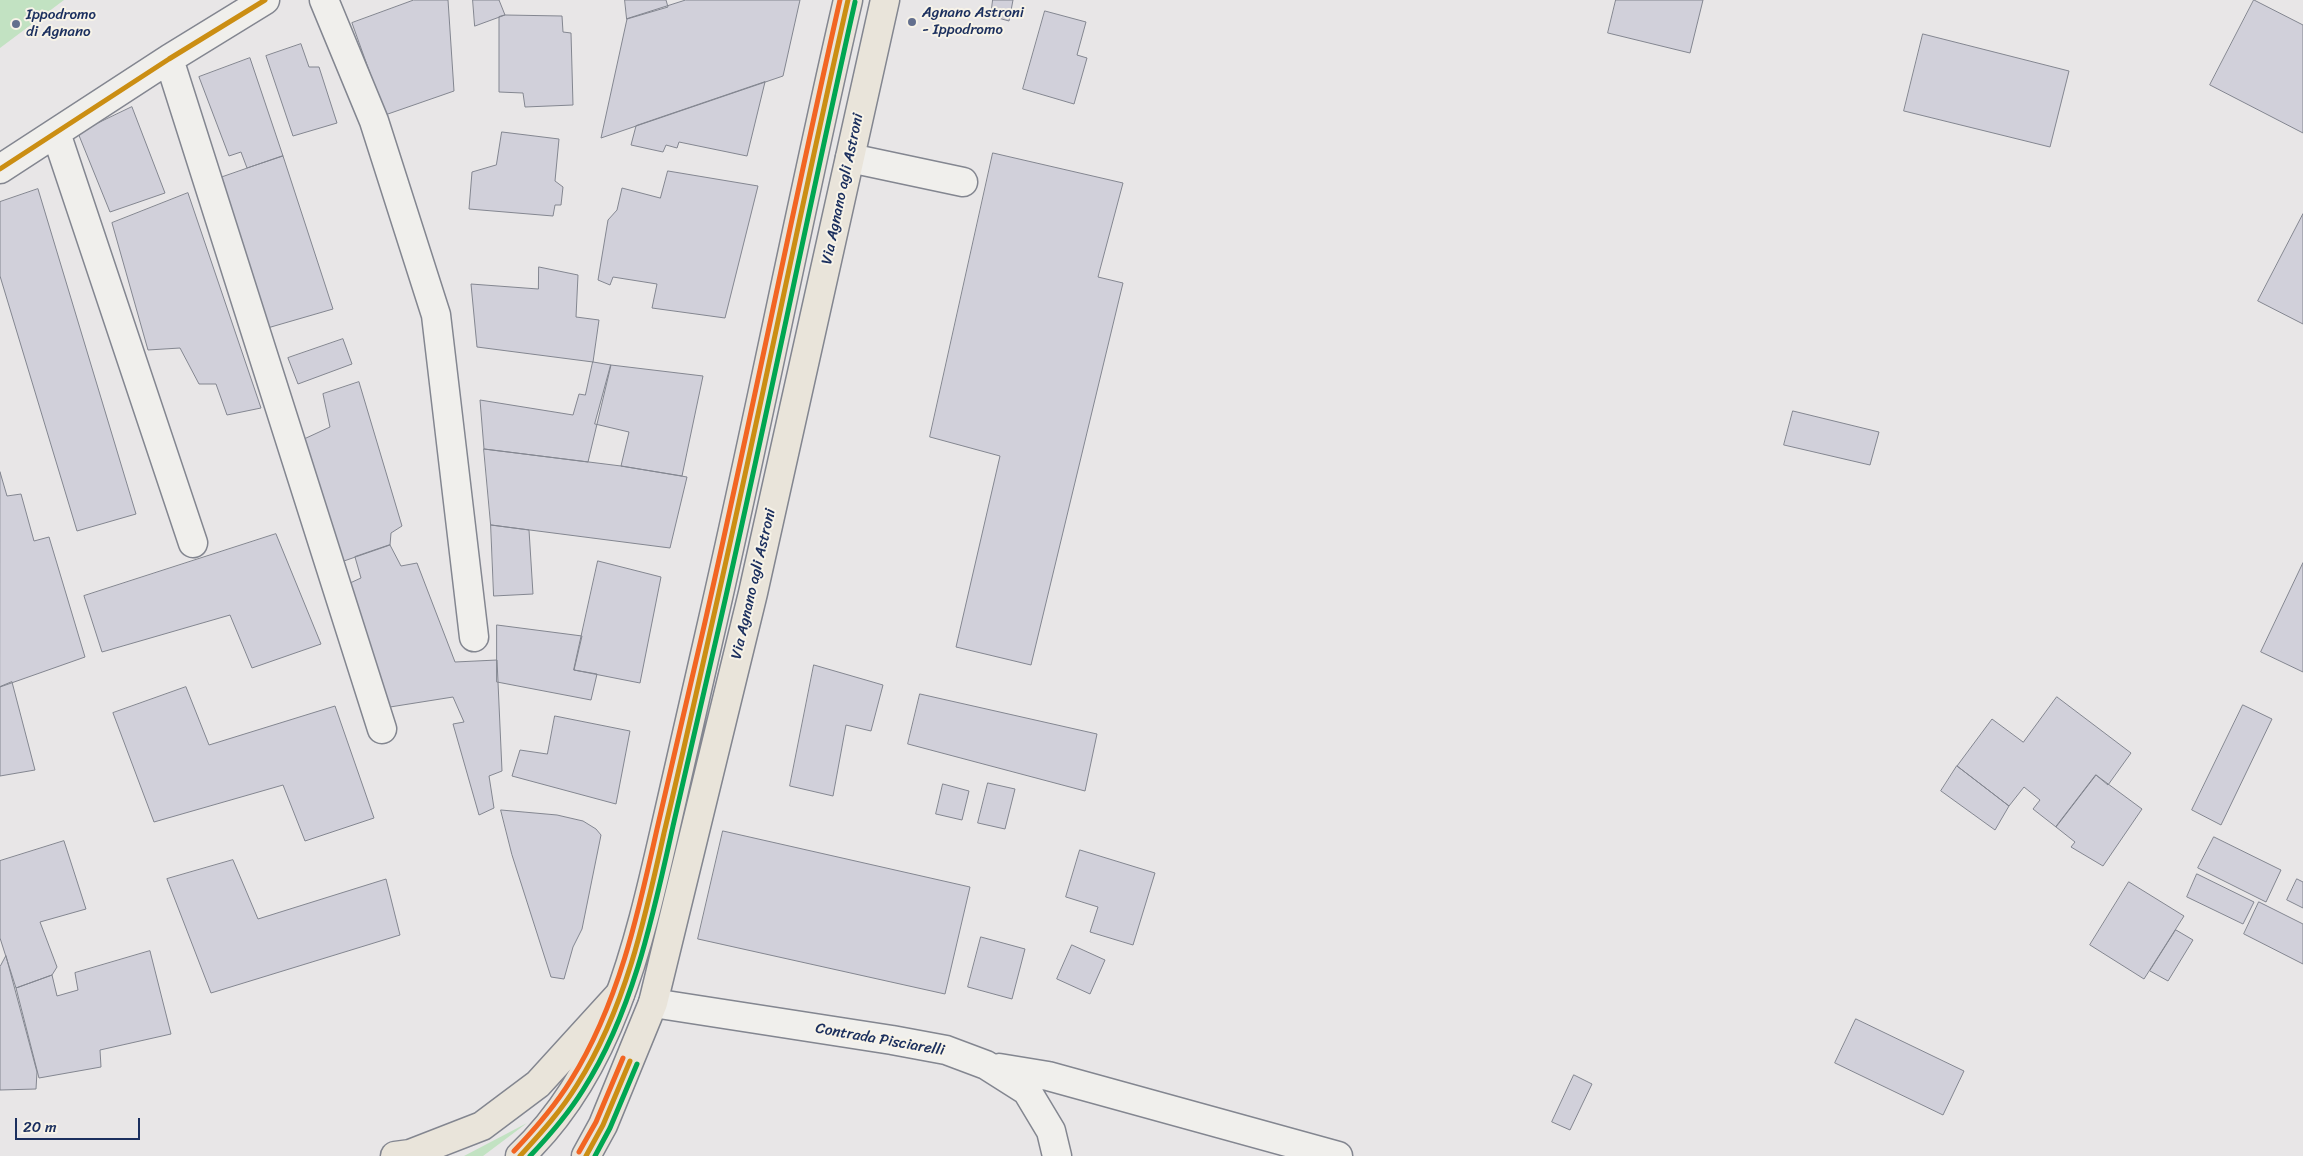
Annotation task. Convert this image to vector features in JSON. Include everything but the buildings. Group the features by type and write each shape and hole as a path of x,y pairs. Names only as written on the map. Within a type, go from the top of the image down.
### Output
{"main road":[{"path":"520,1156 538,1140 564,1106 595,1054 620,994 650,894 715,612 848,0"},
{"name":"Via Agnano agli Astroni","path":"586,1156 603,1124 653,1003 753,593 885,0"},
{"path":"395,1156 410,1154 482,1126 538,1084 620,994"}],"street":[{"path":"0,169 169,59 265,0"},
{"path":"324,0 374,121 436,315 474,637"},
{"path":"169,59 382,729"},
{"path":"56,134 193,543"},
{"path":"850,158 963,182"},
{"name":"Contrada Pisciarelli","path":"653,1003 946,1050 986,1066 1027,1091 1051,1130 1057,1156"},
{"path":"986,1066 1048,1076 1338,1156"}],"green space":[{"name":"Ippodromo di Agnano","path":"0,0 64,0 0,48"},
{"path":"527,1123 483,1156 464,1156"}],"transit line":[{"path":"0,169 169,59 265,0"},
{"path":"514,1151 558,1099 587,1051 602,1021 614,990 634,926 705,622 840,0"},
{"path":"520,1156 564,1104 594,1056 621,995 641,931 730,542 848,0"},
{"path":"530,1156 571,1107 600,1060 628,996 649,929 736,553 855,2"},
{"path":"579,1152 596,1122 623,1058"},
{"path":"586,1156 603,1125 630,1061"},
{"path":"595,1156 610,1128 637,1064"}],"place":[{"name":"Agnano Astroni - Ippodromo","path":"912,22"},
{"name":"Ippodromo di Agnano","path":"16,24"}]}
